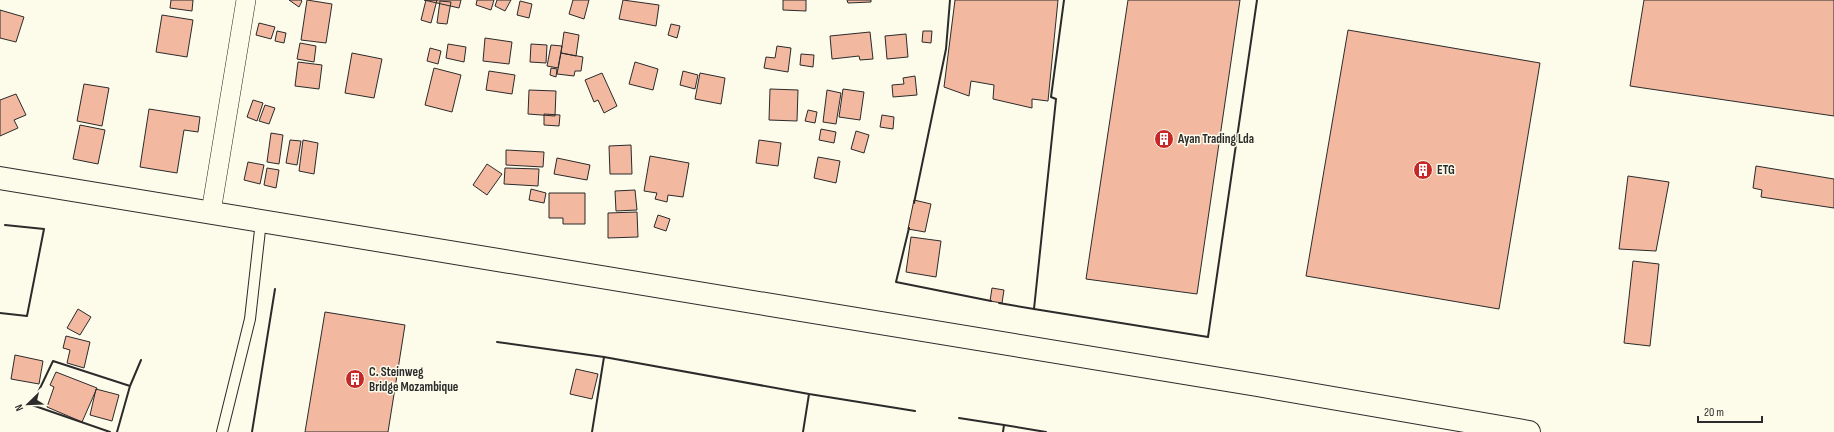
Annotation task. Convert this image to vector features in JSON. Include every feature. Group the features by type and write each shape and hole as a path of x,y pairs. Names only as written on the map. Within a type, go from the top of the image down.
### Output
{"main road":[{"path":"0,178 1257,384 1529,432"}],"street":[{"path":"211,212 246,0"}],"lane":[{"path":"222,432 250,319 261,221"}],"building":[{"path":"171,0 193,0 192,11 170,8"},
{"path":"289,0 301,0 302,1 299,7"},
{"path":"307,0 332,4 326,43 301,40"},
{"path":"424,0 461,0 459,8"},
{"path":"426,0 437,0 431,23 421,20"},
{"path":"477,0 494,0 491,10 476,5"},
{"path":"497,0 511,0 505,11 495,6"},
{"path":"573,0 589,0 584,19 569,14"},
{"path":"623,0 659,5 656,26 619,19"},
{"path":"783,0 806,0 806,11 783,10"},
{"path":"847,0 871,0 871,2 848,3"},
{"path":"955,0 1058,0 1048,101 1032,99 1032,108 993,99 994,85 971,81 969,96 944,87"},
{"name":"Ayan Trading Lda","path":"1128,0 1240,0 1197,294 1086,279"},
{"path":"1644,0 1834,0 1834,116 1630,86"},
{"path":"440,1 451,2 447,24 437,23"},
{"path":"520,1 532,4 529,18 517,15"},
{"path":"0,10 24,17 16,42 0,38"},
{"path":"162,15 193,20 187,57 156,52"},
{"path":"259,23 275,27 271,39 256,35"},
{"path":"671,24 680,26 677,38 668,35"},
{"name":"ETG","path":"1348,30 1540,63 1499,309 1306,276"},
{"path":"277,31 286,33 284,43 275,41"},
{"path":"923,31 932,31 931,43 922,42"},
{"path":"564,32 579,35 576,56 561,53"},
{"path":"870,32 873,59 860,60 859,56 832,59 830,36"},
{"path":"906,34 908,57 887,59 885,36"},
{"path":"485,38 512,42 509,64 483,61"},
{"path":"300,43 316,46 314,62 297,59"},
{"path":"448,44 466,47 464,62 446,58"},
{"path":"531,44 547,45 546,63 530,62"},
{"path":"551,45 562,46 558,68 547,66"},
{"path":"777,46 791,48 788,72 764,68 766,57 775,58"},
{"path":"430,48 441,51 438,64 427,61"},
{"path":"352,53 382,59 374,98 345,93"},
{"path":"561,53 583,57 581,71 575,71 574,76 557,74"},
{"path":"801,54 814,55 813,67 800,65"},
{"path":"298,62 322,65 319,89 295,86"},
{"path":"635,62 658,69 653,90 629,84"},
{"path":"434,68 461,75 452,112 425,105"},
{"path":"551,68 557,69 556,77 550,75"},
{"path":"489,71 515,75 512,94 486,90"},
{"path":"683,71 698,75 695,89 680,85"},
{"path":"602,73 617,106 604,113 598,100 594,102 585,80"},
{"path":"700,73 725,78 721,104 695,99"},
{"path":"915,76 917,95 893,97 892,85 904,84 903,78"},
{"path":"84,84 109,88 102,126 77,121"},
{"path":"770,89 798,90 797,121 769,120"},
{"path":"843,89 864,92 860,120 839,117"},
{"path":"529,90 556,91 555,116 528,114"},
{"path":"827,90 841,93 836,124 823,122"},
{"path":"16,94 26,115 14,120 18,128 0,136 0,100"},
{"path":"253,100 263,103 257,121 247,117"},
{"path":"265,105 275,108 269,124 259,121"},
{"path":"149,109 200,117 198,132 184,130 177,173 140,167"},
{"path":"808,110 817,112 815,123 805,121"},
{"path":"544,114 560,115 559,126 544,125"},
{"path":"882,115 894,117 893,129 880,127"},
{"path":"80,125 105,130 98,164 73,159"},
{"path":"821,129 836,132 834,143 819,140"},
{"path":"856,131 869,135 864,153 851,149"},
{"path":"271,133 283,135 279,164 267,162"},
{"path":"290,140 301,141 297,165 286,163"},
{"path":"303,140 318,143 314,174 299,171"},
{"path":"759,140 781,143 778,166 756,163"},
{"path":"631,145 632,174 610,174 609,146"},
{"path":"506,150 544,152 543,167 506,165"},
{"path":"650,156 689,163 683,197 668,195 667,202 655,199 657,193 644,191"},
{"path":"818,157 840,161 836,183 814,178"},
{"path":"557,158 590,165 587,180 554,174"},
{"path":"248,162 264,165 260,184 244,180"},
{"path":"487,164 502,174 487,195 473,185"},
{"path":"1756,166 1834,179 1834,208 1761,197 1762,190 1753,188"},
{"path":"267,168 279,170 276,188 264,185"},
{"path":"505,168 539,169 538,186 504,184"},
{"path":"1628,176 1669,182 1656,251 1619,249"},
{"path":"531,189 546,193 544,203 529,200"},
{"path":"635,190 637,210 616,211 615,191"},
{"path":"549,193 585,193 585,224 563,224 563,218 549,218"},
{"path":"914,200 931,204 925,232 908,229"},
{"path":"637,212 638,237 608,238 608,213"},
{"path":"658,215 670,219 666,231 654,227"},
{"path":"911,237 941,241 936,277 906,272"},
{"path":"1633,261 1659,264 1650,346 1624,343"},
{"path":"992,288 1004,290 1002,303 990,301"},
{"path":"78,309 91,317 80,335 67,328"},
{"name":"C. Steinweg Bridge Mozambique","path":"325,312 405,325 388,432 305,432"},
{"path":"66,336 90,342 84,368 67,363 70,350 63,348"},
{"path":"15,355 43,361 39,384 11,379"},
{"path":"576,369 598,374 592,399 570,394"},
{"path":"56,372 97,388 82,422 47,407 54,387 50,385"},
{"path":"96,389 119,395 112,421 90,415"}],"wall":[{"path":"914,203 946,49 950,0"},
{"path":"999,303 1034,309 1056,99 1051,97 1064,0"},
{"path":"1034,309 1208,337 1257,0"},
{"path":"0,313 27,316 44,229 5,225"},
{"path":"909,228 896,282 991,301"},
{"path":"252,432 275,289"},
{"path":"497,342 604,357 592,432"},
{"path":"604,357 809,394 803,432"},
{"path":"117,432 130,386 141,360"},
{"path":"110,432 32,405 53,361 130,386"},
{"path":"809,394 915,411"},
{"path":"959,418 1004,425 1003,432"},
{"path":"1004,425 1046,432"}],"place":[{"name":"Ayan Trading Lda","path":"1164,139"},
{"name":"ETG","path":"1423,170"},
{"name":"C. Steinweg Bridge Mozambique","path":"355,379"}]}
